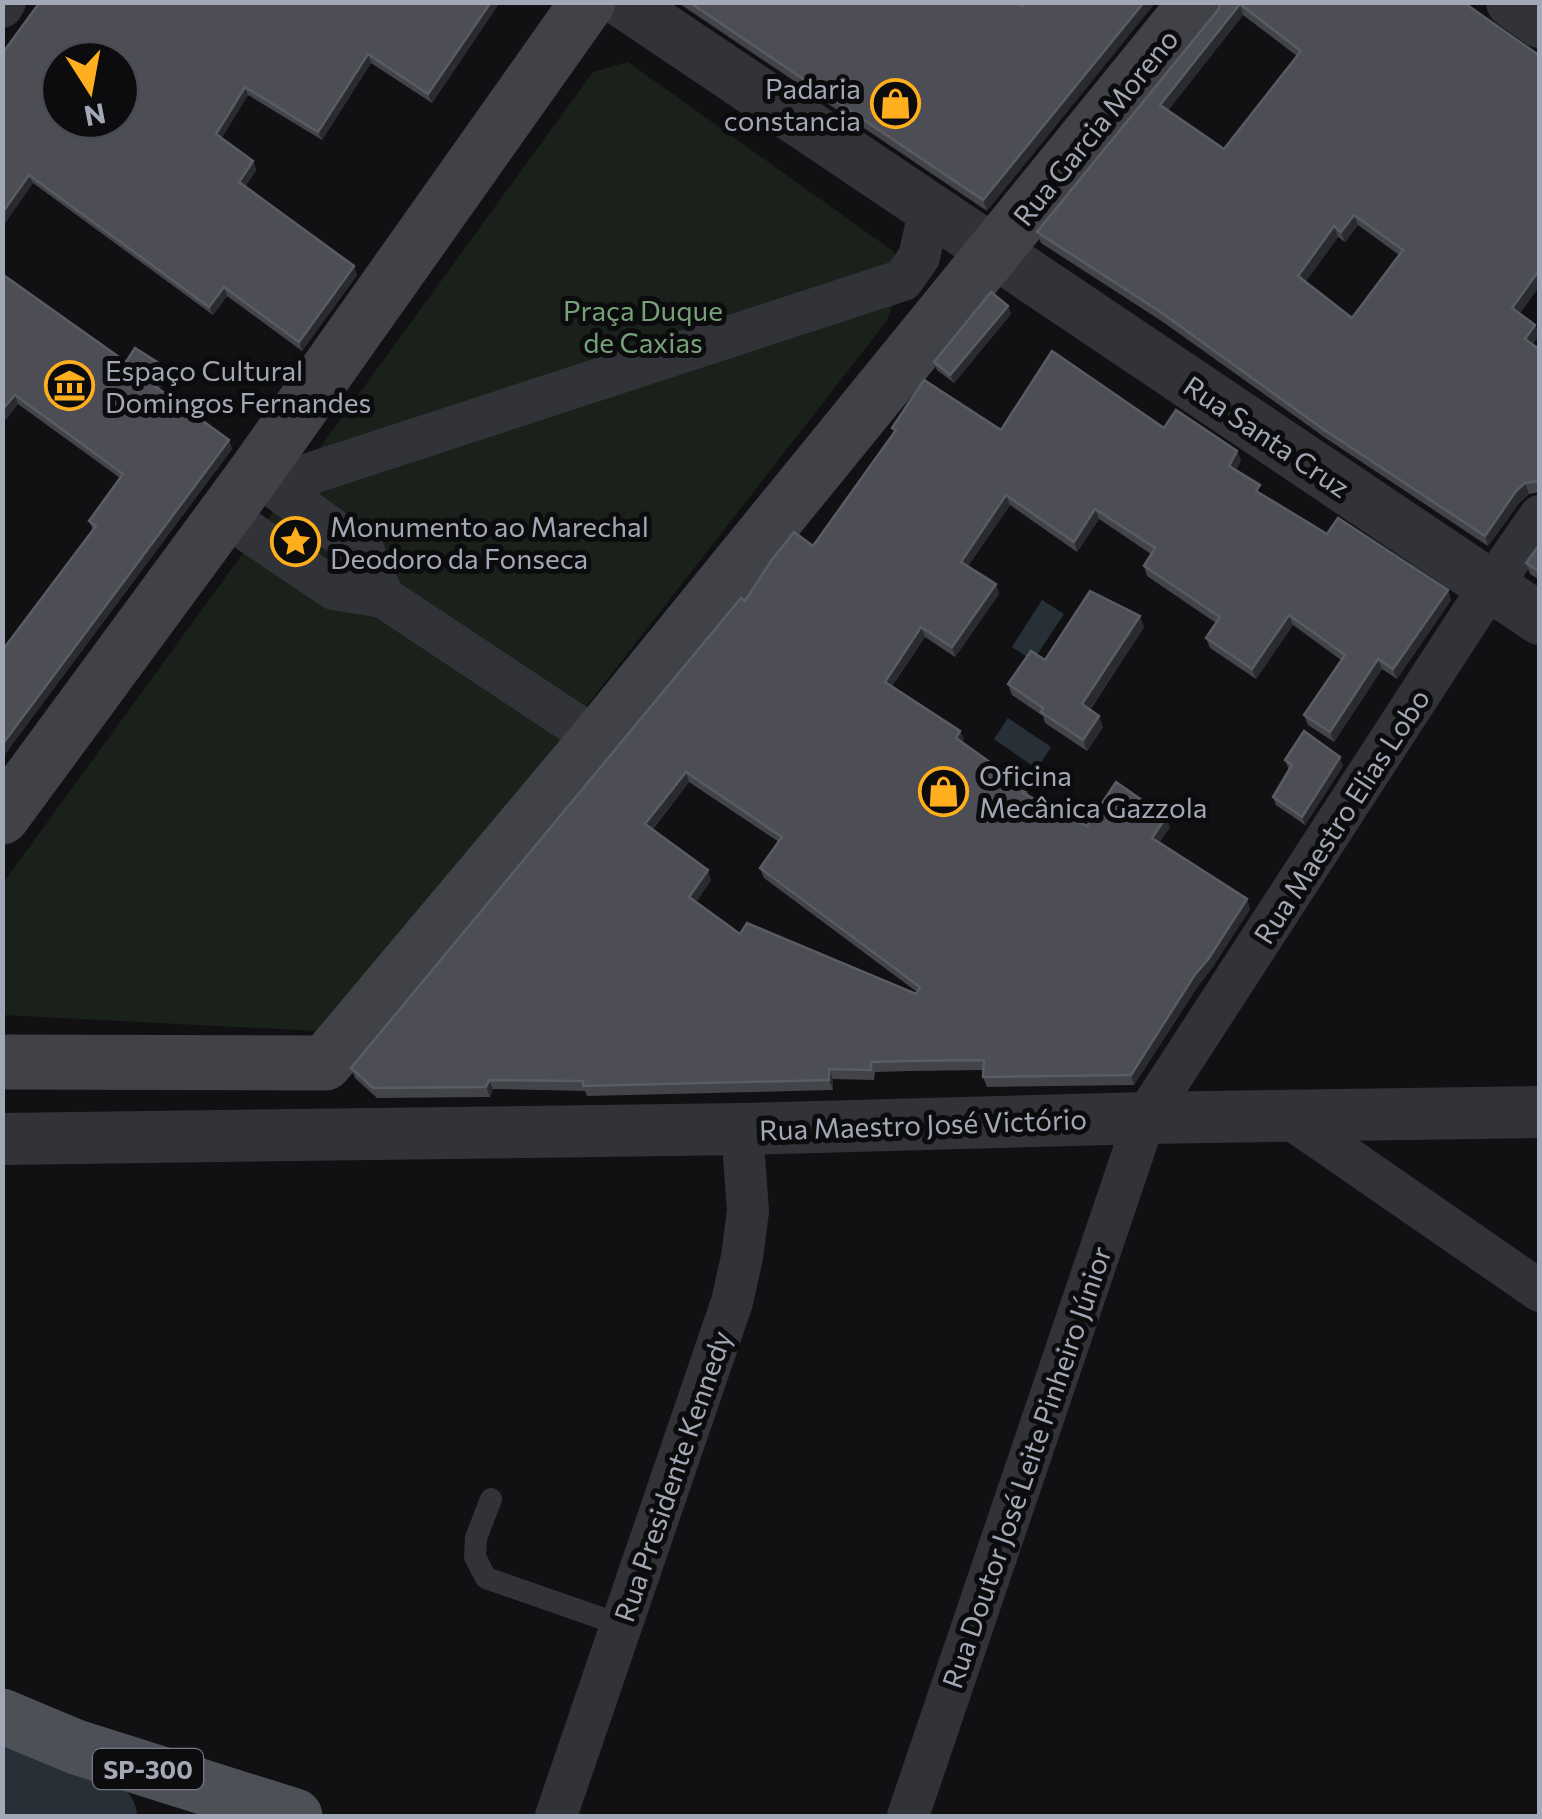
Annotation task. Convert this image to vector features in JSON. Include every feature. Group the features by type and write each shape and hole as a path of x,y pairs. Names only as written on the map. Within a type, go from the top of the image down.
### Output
{"main road":[{"path":"2,817 250,492 588,2"},
{"name":"Rua Garcia Moreno","path":"994,252 1197,2"},
{"path":"2,1062 325,1063 994,252"},
{"name":"SP-300","path":"2,1716 76,1746 295,1816"}],"street":[{"path":"623,2 994,252"},
{"path":"1512,2 1540,22"},
{"path":"250,492 902,280 918,257 930,209"},
{"name":"Rua Santa Cruz","path":"994,252 1540,620"},
{"path":"250,492 334,589 383,597 596,739"},
{"path":"250,492 364,552 383,597"},
{"name":"Rua Maestro Elias Lobo","path":"1145,1118 1540,516"},
{"path":"2,1140 306,1135 325,1063"},
{"name":"Rua Maestro José Victório","path":"306,1135 1540,1112"},
{"path":"1287,1116 1540,1290"},
{"name":"Rua Doutor José Leite Pinheiro Júnior","path":"908,1816 1145,1118"},
{"name":"Rua Presidente Kennedy","path":"556,1816 732,1302 748,1212 742,1129"}],"lane":[{"path":"491,1499 476,1538 474,1558 486,1578 621,1626"}],"green space":[{"name":"Praça Duque de Caxias","path":"628,62 893,251 903,280 886,322 543,762 317,1031 3,1015 3,883 593,72"}],"shaded area":[{"path":"1042,600 1064,614 1033,661 1012,647"},
{"path":"1008,718 1051,747 1037,769 994,739"}],"building":[{"path":"40,2 491,2 428,94 368,54 318,132 245,87 216,134 253,161 239,182 354,266 299,342 224,287 209,307 29,175 2,213 2,54"},
{"path":"689,2 1017,2 1022,6 1024,2 1144,2 983,200"},
{"path":"1221,2 1463,2 1540,56 1540,269 1512,308 1535,325 1525,339 1540,350 1540,481 1525,483 1516,491 1485,536 1323,429 1159,311 1037,232","holes":["1240,4 1301,51 1224,149 1160,105","1354,215 1403,250 1352,318 1298,276 1334,226 1341,232"]},
{"path":"2,274 126,362 135,348 165,367 152,384 229,440 2,745 2,651 96,526 89,521 123,474 15,395 2,410"},
{"path":"991,292 1008,306 950,375 934,362"},
{"path":"1052,351 1164,428 1176,410 1237,451 1229,466 1260,485 1256,491 1327,534 1338,518 1448,590 1393,669 1378,659 1330,732 1304,715 1345,655 1289,615 1252,669 1206,638 1220,617 1144,566 1155,548 1095,509 1074,542 1006,495 961,562 996,584 952,647 921,627 885,682 960,731 956,738 1026,788 1023,793 1087,826 1116,782 1166,817 1152,838 1247,899 1131,1075 983,1077 984,1060 906,1061 871,1062 871,1070 829,1069 829,1080 583,1086 583,1081 489,1080 486,1087 373,1088 351,1068 741,598 745,601 794,532 813,546 896,430 892,428 924,380 1001,430","holes":["686,772 782,837 760,868 920,987 916,994 747,923 740,934 689,897 708,870 645,824"]},
{"path":"1540,544 1540,572 1526,563"},
{"path":"1090,591 1140,616 1082,704 1099,716 1083,740 1008,684 1031,651 1045,660"},
{"path":"1304,731 1340,757 1302,817 1273,797 1292,765 1285,760"}],"waterway":[{"path":"2,1781 103,1816"}],"place":[{"name":"Padaria constancia","path":"896,104"},
{"name":"Espaço Cultural Domingos Fernandes","path":"70,386"},
{"name":"Monumento ao Marechal Deodoro da Fonseca","path":"295,542"},
{"name":"Oficina Mecânica Gazzola","path":"944,791"}]}
